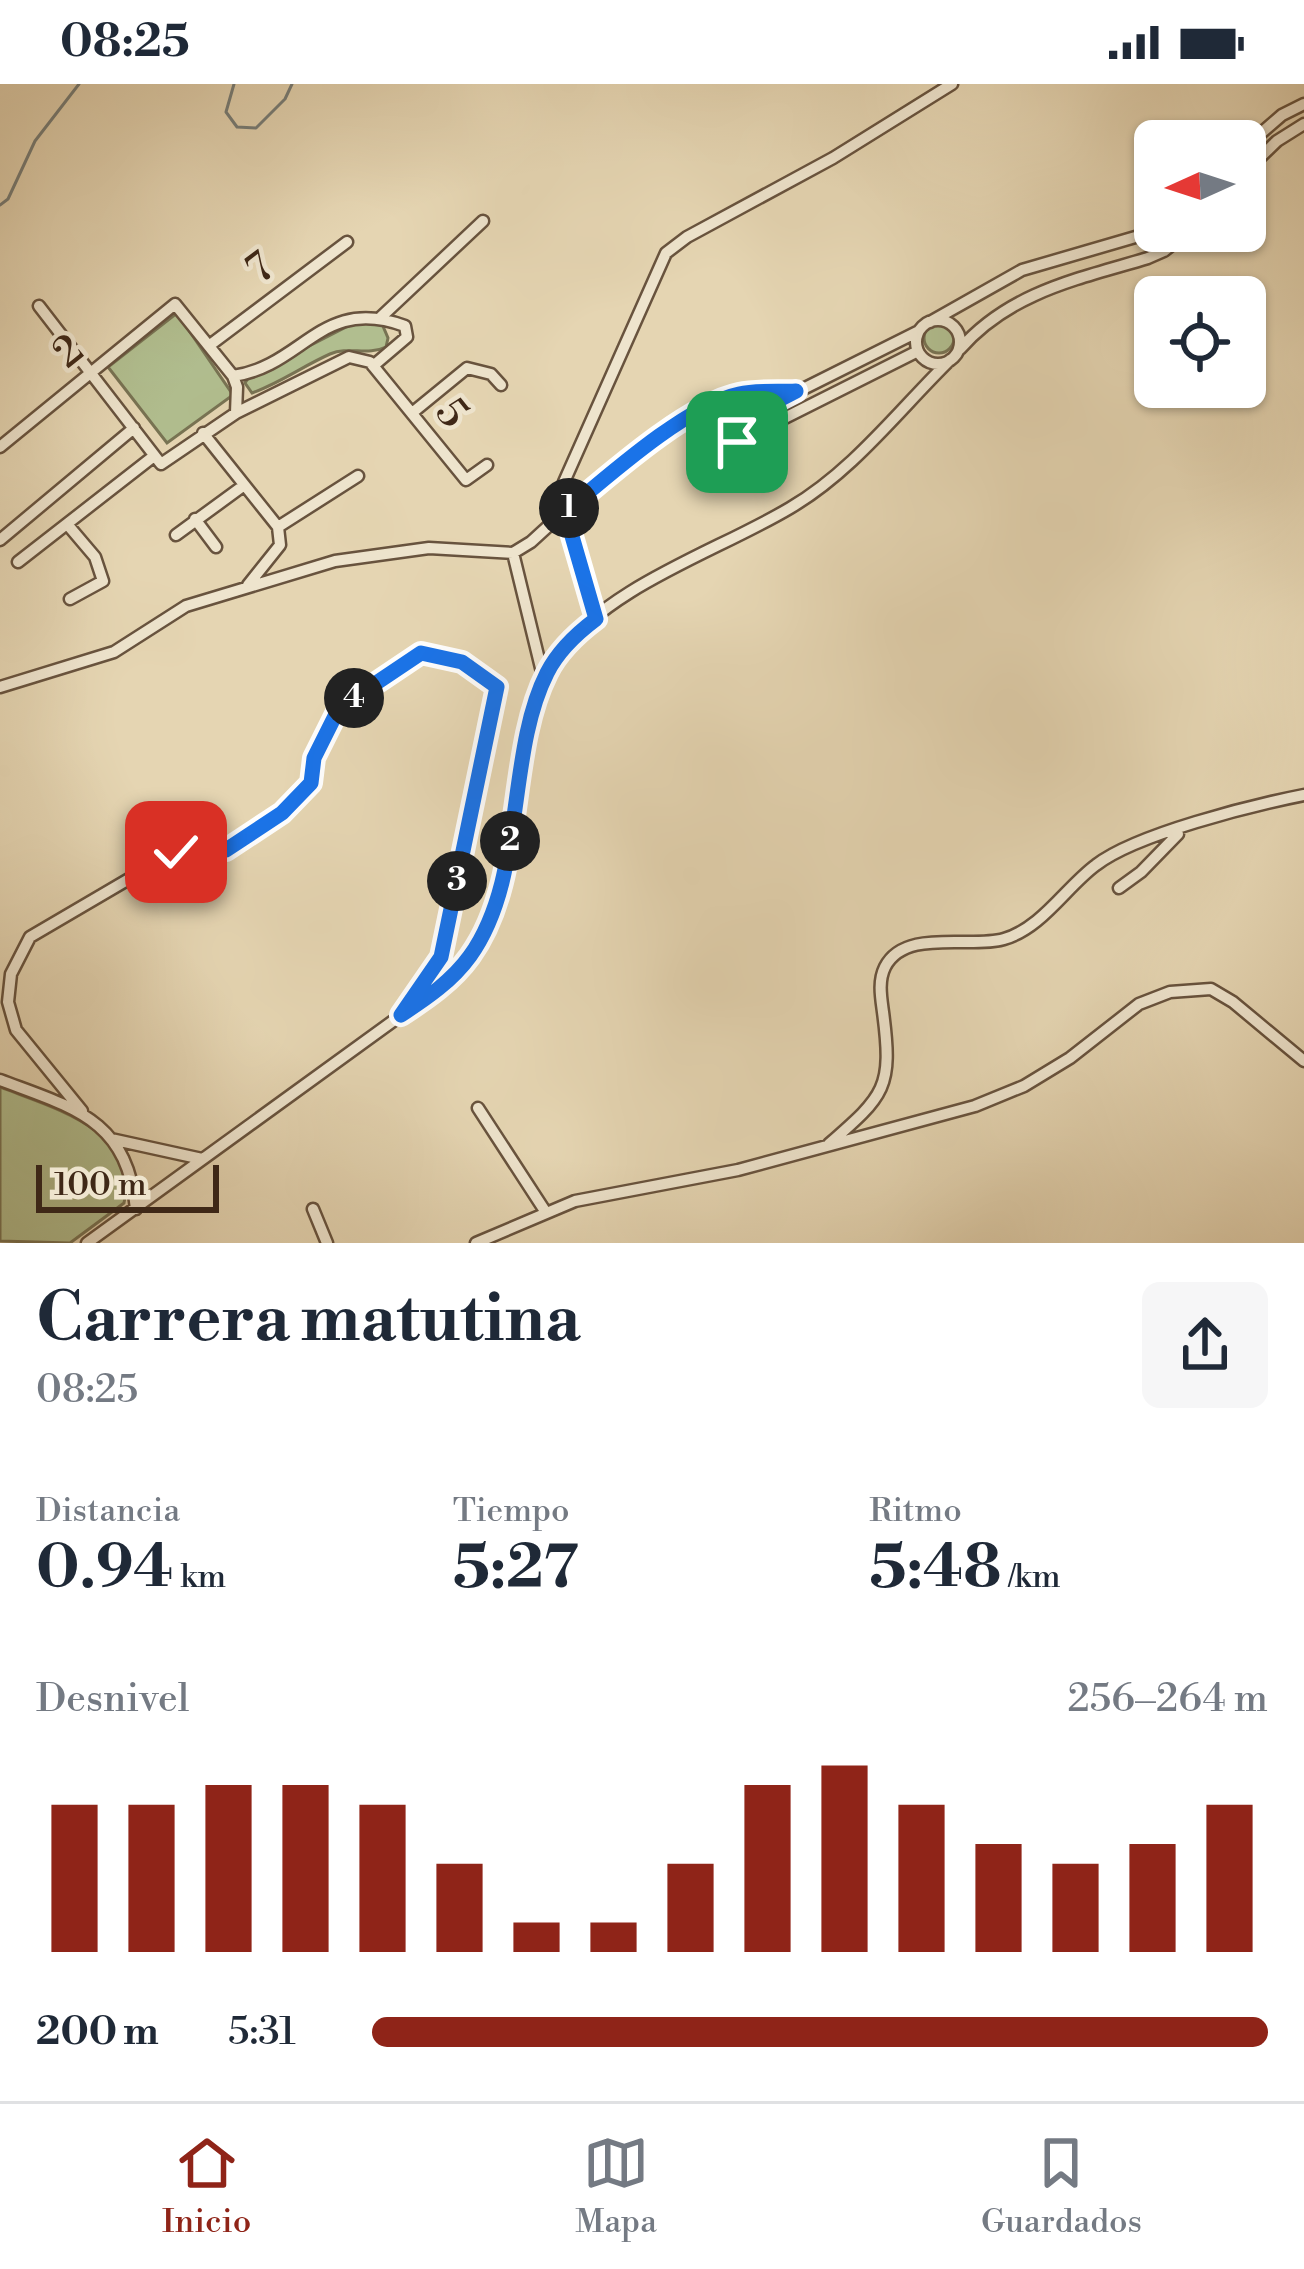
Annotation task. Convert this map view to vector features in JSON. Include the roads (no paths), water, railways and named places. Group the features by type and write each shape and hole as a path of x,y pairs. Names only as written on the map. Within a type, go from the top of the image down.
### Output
{"street":[{"path":"596,619 560,516 564,482 666,253 952,84"},
{"path":"1266,129 1304,104"},
{"path":"1266,152 1304,124"},
{"path":"380,317 483,221"},
{"path":"918,351 737,442 728,439 726,431 731,425 919,331 1022,270 1134,237"},
{"name":"7","path":"210,345 347,242"},
{"path":"87,1243 452,979 488,925 503,876 536,701 560,651 596,619 668,572 791,508 834,478 979,327 1019,299 1162,252"},
{"name":"2","path":"1,445 175,304 210,345"},
{"path":"39,306 158,460"},
{"path":"19,562 158,460 236,413 349,357 374,366 409,332 380,317 338,321 255,373 233,376"},
{"path":"930,322 952,324 960,335 960,349"},
{"path":"918,351 919,331"},
{"path":"210,345 237,386 236,413"},
{"path":"918,351 929,361 950,360"},
{"name":"5","path":"374,366 466,480 487,465"},
{"path":"412,413 467,368 490,374 501,385"},
{"path":"0,687 114,652 186,606 246,587 373,554 429,548 513,553 652,442 715,402 740,393 796,391"},
{"path":"0,541 134,428"},
{"path":"203,433 278,527 280,545 246,587"},
{"path":"278,527 358,476"},
{"path":"176,535 243,486"},
{"path":"195,519 216,547"},
{"path":"67,524 94,557 103,581 70,599"},
{"path":"513,553 544,679"},
{"path":"136,1210 127,1161 16,1030 8,1002 11,974 31,937 176,852 226,850 282,813 311,783 314,758 339,708 421,653 462,662 497,687 441,957 401,1015"},
{"path":"826,1146 871,1107 886,1082 889,1054 880,991 886,966 896,954 913,944 1004,939 1025,930 1099,862 1183,828 1304,795"},
{"path":"1118,888 1142,872 1183,828"},
{"path":"476,1243 575,1201 739,1170 975,1106 1024,1086 1070,1058 1139,1004 1170,992 1210,989 1233,1002 1304,1061"},
{"path":"0,1080 82,1111"},
{"path":"478,1108 545,1211"},
{"path":"108,1138 202,1159"},
{"path":"313,1210 327,1243"}],"waterway":[{"path":"0,205 8,199 35,141 79,84"},
{"path":"234,84 226,112 237,127 256,128 285,99 292,84"}]}
